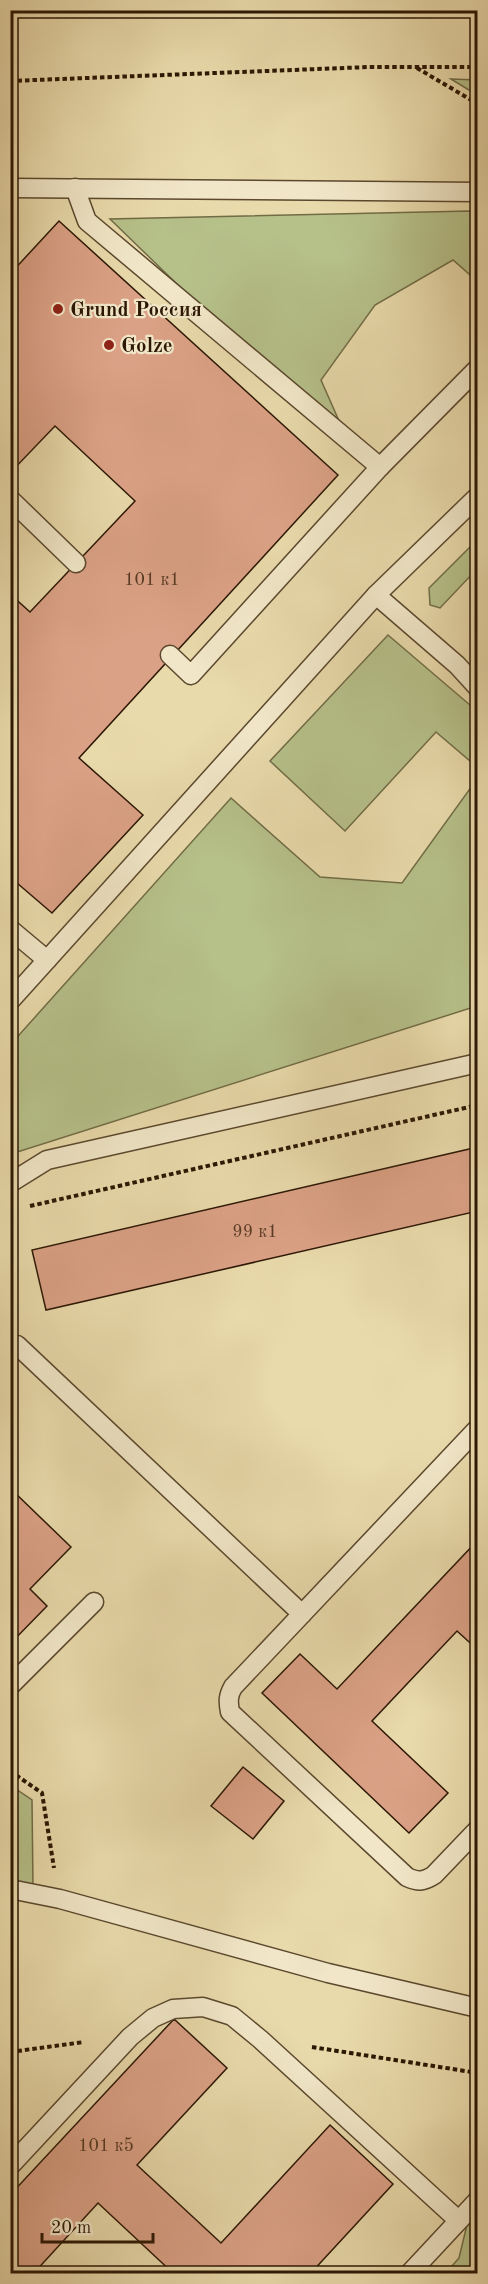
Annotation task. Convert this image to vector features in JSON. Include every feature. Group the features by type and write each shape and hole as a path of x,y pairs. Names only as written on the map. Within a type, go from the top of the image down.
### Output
{"lane":[{"path":"10,188 477,192"},
{"path":"75,188 87,221 380,467"},
{"path":"170,656 191,675 380,467 477,368"},
{"path":"10,1001 376,595 477,495"},
{"path":"10,500 76,563"},
{"path":"376,595 457,666 477,688"},
{"path":"10,929 47,960"},
{"path":"10,1183 47,1160 477,1063"},
{"path":"13,1343 302,1614"},
{"path":"477,1428 233,1687 229,1695 230,1712 407,1877 417,1882 426,1881 477,1829"},
{"path":"10,1686 94,1602"},
{"path":"10,1889 60,1899 328,1973 477,2008"},
{"path":"10,2166 130,2037 153,2018 173,2009 203,2007 232,2016 458,2220"},
{"path":"409,2274 477,2200"}],"path":[{"path":"10,81 369,67 477,67"},
{"path":"416,67 477,104"},
{"path":"22,1208 477,1105"},
{"path":"10,1771 42,1793 60,1899"},
{"path":"10,2052 130,2037"},
{"path":"306,2046 477,2073"}],"green space":[{"path":"451,79 477,80 477,95"},
{"path":"470,211 477,216 477,281 453,260 375,305 321,380 355,457 110,219"},
{"path":"477,540 477,569 440,608 430,605 429,588"},
{"path":"388,635 477,711 477,767 436,732 345,831 270,761"},
{"path":"477,779 477,1006 11,1154 11,1044 231,798 320,877 402,883"},
{"path":"10,1785 32,1800 33,1888 11,1882"},
{"path":"477,2183 477,2273 445,2274 459,2258"}],"building":[{"path":"59,221 338,475 79,758 143,815 52,913 10,877 10,594 30,612 135,501 55,426 10,473 10,274"},
{"path":"478,1147 478,1211 46,1310 32,1250"},
{"path":"12,1490 71,1547 30,1589 47,1606 10,1644"},
{"path":"478,1540 478,1650 457,1631 372,1721 448,1793 409,1833 262,1693 300,1654 337,1689"},
{"path":"243,1767 284,1801 253,1839 211,1806"},
{"path":"174,2019 227,2068 137,2165 221,2243 330,2125 393,2184 310,2274 174,2274 98,2203 33,2274 10,2274 10,2195"}],"place":[{"name":"Grund Россия","path":"58,309"},
{"name":"Golze","path":"109,345"}]}
